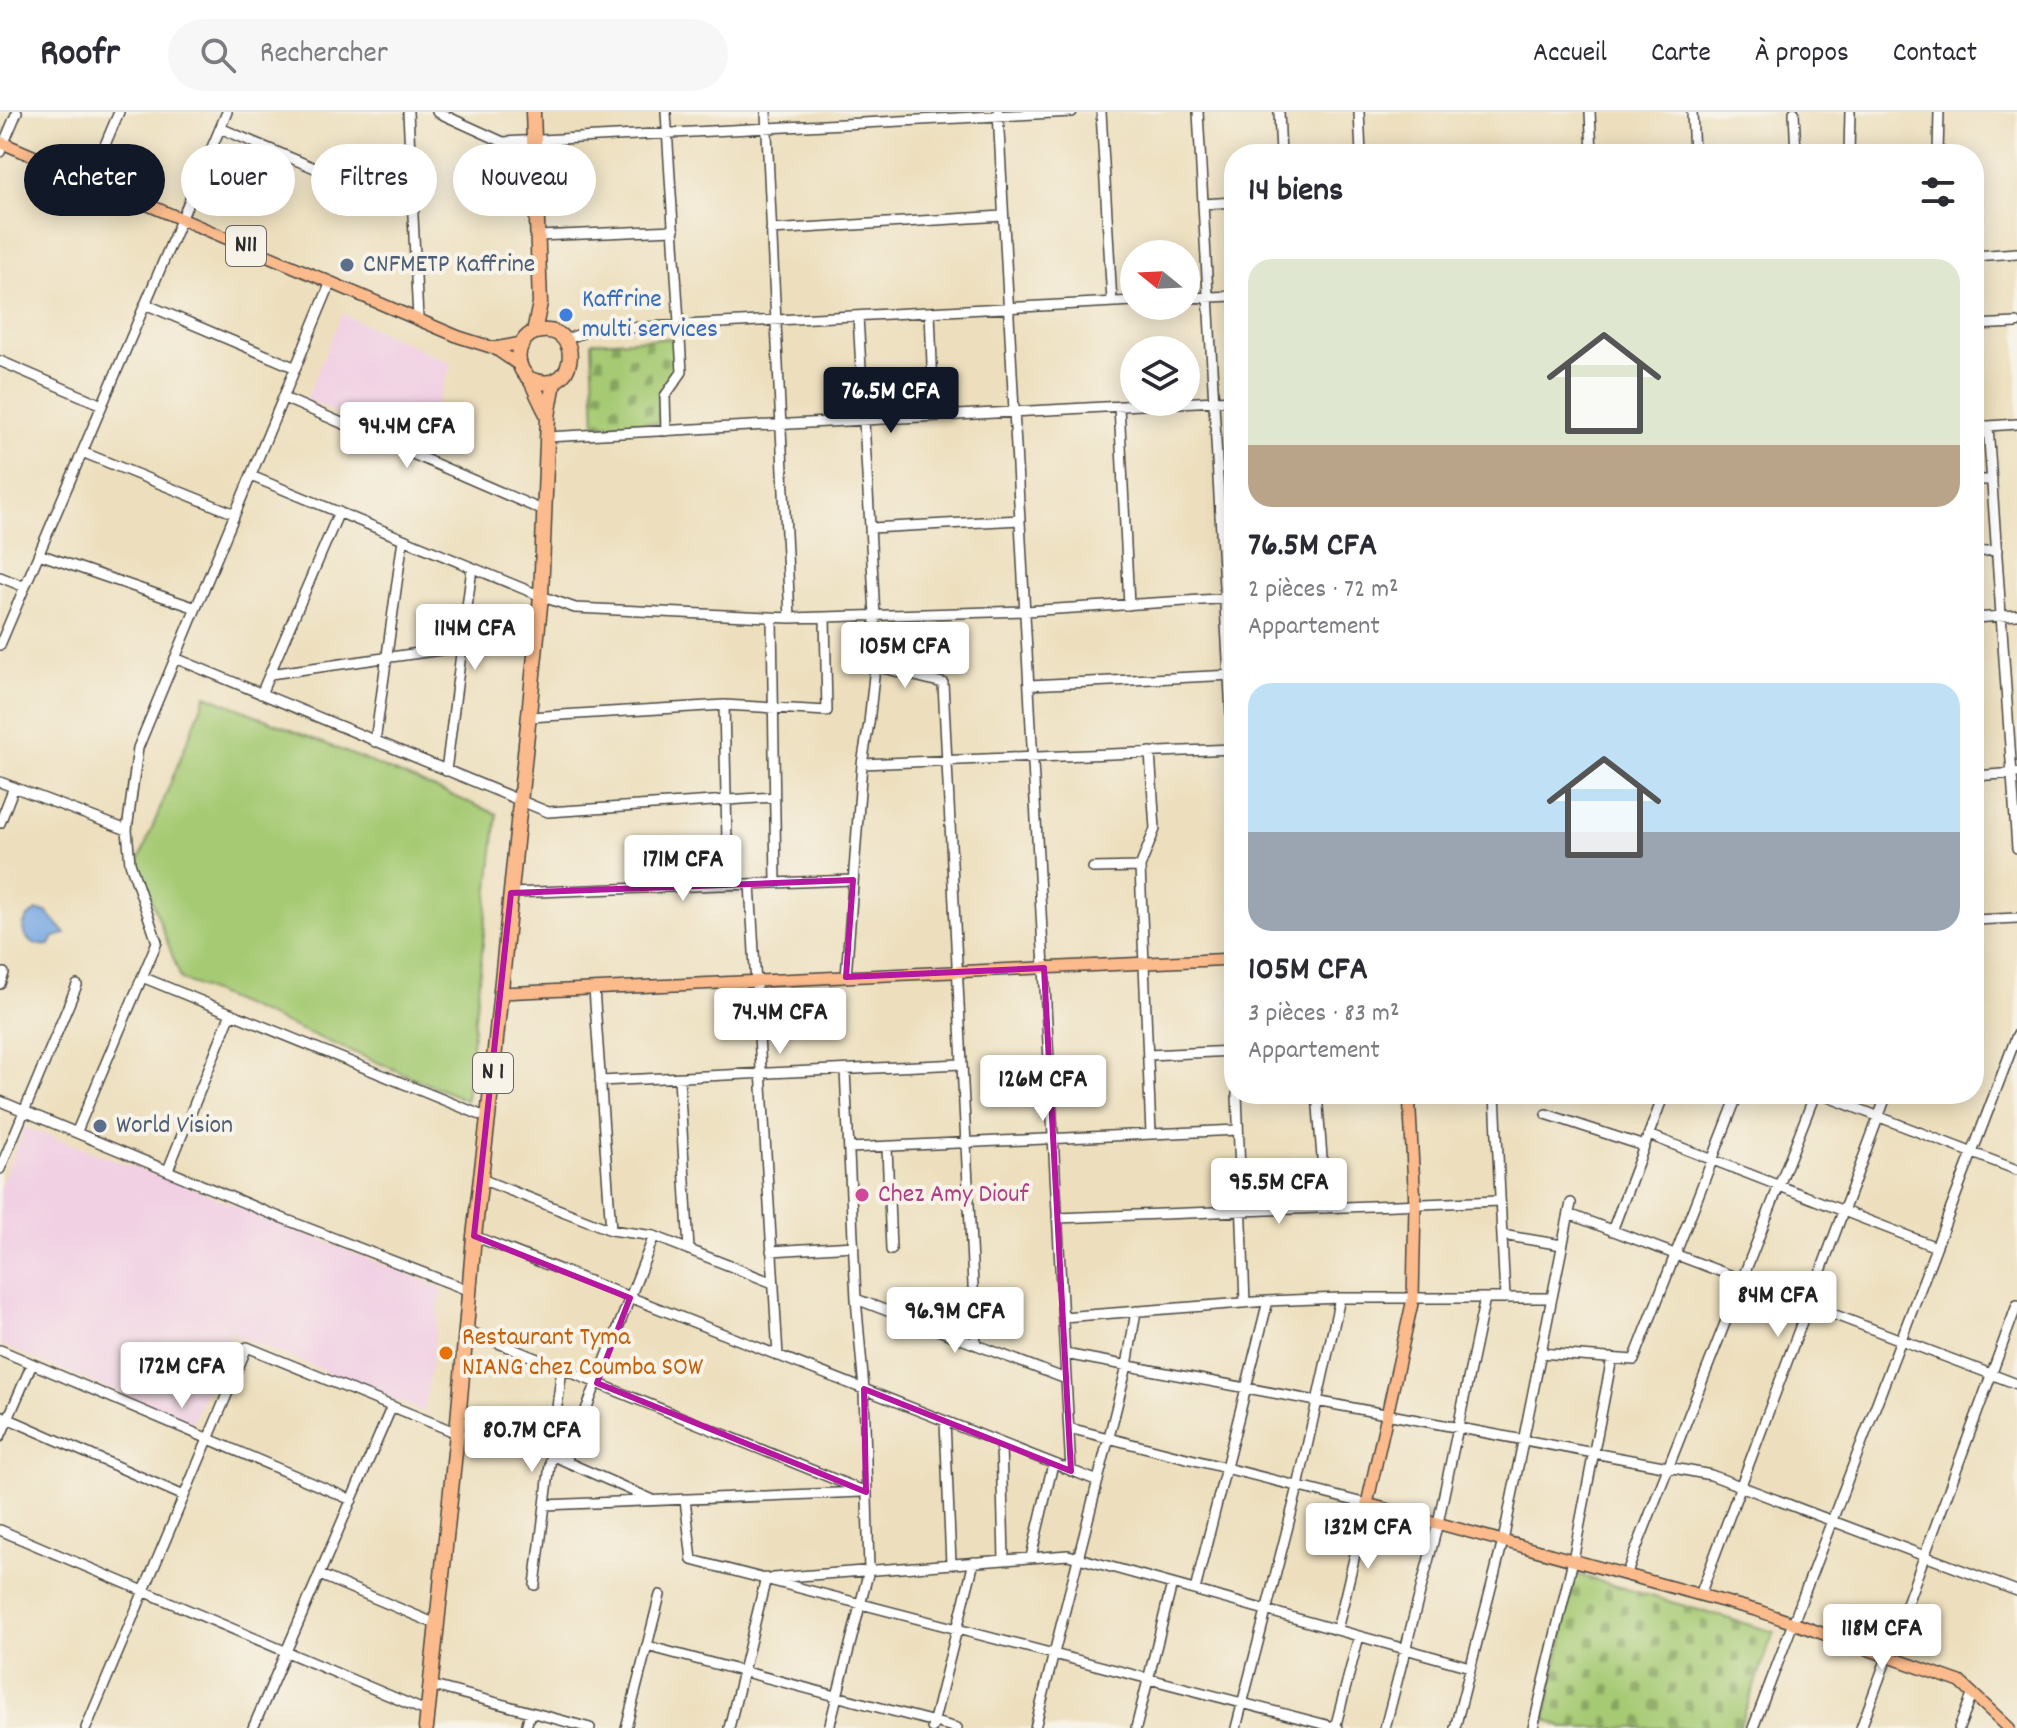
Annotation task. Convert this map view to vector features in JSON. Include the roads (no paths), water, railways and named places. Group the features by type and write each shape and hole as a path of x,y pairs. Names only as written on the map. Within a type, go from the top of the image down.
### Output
{"highway":[{"path":"533,112 540,303 534,332 522,343 518,357 519,365 530,379 554,382 570,363 570,355 565,340 551,331 540,303"},
{"path":"534,332 551,331"},
{"name":"N 1","path":"530,379 548,416"},
{"name":"N 1","path":"426,1728 541,596 548,416 554,382"}],"main road":[{"name":"N11","path":"1,146 24,155"},
{"name":"N11","path":"165,212 494,348"},
{"path":"494,348 522,343"},
{"path":"494,348 519,365"},
{"path":"501,993 1224,959"},
{"path":"1410,1104 1415,1204 1413,1299 1367,1504 1700,1595 1888,1656 1960,1682 2009,1728"}],"street":[{"path":"1,146 17,112"},
{"path":"105,144 119,112"},
{"path":"0,645 227,112"},
{"path":"408,112 410,144"},
{"path":"437,112 503,142 766,128 881,117 1072,112"},
{"path":"666,112 682,372 665,396 666,431"},
{"path":"766,112 790,618"},
{"path":"1101,112 1112,302"},
{"path":"1198,112 1224,546"},
{"path":"1279,112 1281,144"},
{"path":"1359,112 1361,144"},
{"path":"1590,112 1592,144"},
{"path":"1692,112 1694,144"},
{"path":"1794,112 1796,144"},
{"path":"1849,144 1850,112"},
{"path":"1938,144 1939,112"},
{"path":"998,114 1071,1471"},
{"path":"220,128 311,166"},
{"path":"1203,204 1224,203"},
{"path":"414,216 418,319"},
{"path":"771,230 1003,216"},
{"path":"538,236 674,230"},
{"path":"1984,255 2017,253"},
{"path":"77,1131 157,942 130,863 127,830 138,748 331,282"},
{"path":"1200,297 1224,296"},
{"path":"565,340 590,330 1120,302"},
{"path":"145,304 296,368"},
{"path":"930,312 934,416"},
{"path":"846,977 862,764 875,666 871,528 858,316"},
{"path":"1984,325 2017,323"},
{"path":"0,361 102,405"},
{"path":"284,398 544,511"},
{"path":"547,437 1224,400"},
{"path":"1119,406 1129,605"},
{"path":"1984,426 2017,424"},
{"path":"1988,426 2017,848"},
{"path":"82,452 235,514"},
{"path":"251,476 575,608 790,618 1025,611 1224,598"},
{"path":"1984,480 1992,479"},
{"path":"1220,505 1224,505"},
{"path":"261,694 339,512"},
{"path":"871,528 1020,520"},
{"path":"375,742 403,539"},
{"path":"1984,551 1997,550"},
{"path":"39,554 196,608"},
{"path":"446,771 472,568"},
{"path":"0,577 25,587"},
{"path":"1984,617 2017,615"},
{"path":"529,717 724,705 827,711 825,617"},
{"path":"772,618 776,883"},
{"path":"270,674 462,647"},
{"path":"175,658 548,812 774,797"},
{"path":"875,666 943,683 976,1345"},
{"path":"1029,685 1224,675"},
{"path":"724,705 728,885"},
{"path":"862,764 1224,749"},
{"path":"1150,752 1155,829 1140,867 1151,1134"},
{"path":"1984,775 2014,773"},
{"path":"0,782 127,830"},
{"path":"0,823 14,787"},
{"path":"1093,868 1140,867"},
{"path":"511,893 853,880"},
{"path":"750,884 778,1356"},
{"path":"1984,920 2017,918"},
{"path":"0,984 4,973"},
{"path":"142,977 488,1118"},
{"path":"0,1169 77,985"},
{"path":"594,989 611,1230"},
{"path":"168,1170 231,1013"},
{"path":"1753,1728 2017,1035"},
{"path":"1148,1055 1224,1051"},
{"path":"600,1081 961,1064"},
{"path":"829,1728 869,1570 864,1389 856,1299 845,1070"},
{"path":"679,1078 689,1250"},
{"path":"0,1101 269,1213 470,1291"},
{"path":"1237,1104 1245,1303"},
{"path":"1318,1104 1326,1208"},
{"path":"1495,1104 1505,1298"},
{"path":"1612,1231 1660,1104"},
{"path":"1540,1353 1634,1360 1734,1104"},
{"path":"1626,1575 1813,1104"},
{"path":"1844,1104 2017,1170"},
{"path":"1700,1595 1884,1104"},
{"path":"1546,1114 1644,1146"},
{"path":"849,1148 1238,1130"},
{"path":"1649,1135 1936,1247"},
{"path":"887,1147 891,1250"},
{"path":"481,1179 611,1230 654,1236 773,1283"},
{"path":"1057,1218 1500,1201"},
{"path":"1455,1728 1503,1541 1571,1203"},
{"path":"1569,1214 2017,1384"},
{"path":"1502,1235 1562,1245"},
{"path":"474,1236 1098,1481"},
{"path":"566,1461 654,1236"},
{"path":"771,1251 854,1246"},
{"path":"1063,1317 1340,1298 1552,1298"},
{"path":"1236,1728 1298,1487 1340,1298"},
{"path":"1385,1728 1438,1523 1485,1298"},
{"path":"856,1299 1066,1379"},
{"path":"1195,1590 1268,1301"},
{"path":"1861,1728 2017,1305"},
{"path":"1035,1728 1127,1366 1136,1311"},
{"path":"466,1330 866,1492"},
{"path":"86,1728 247,1347 457,1433"},
{"path":"0,1350 352,1500"},
{"path":"1065,1354 1711,1475 2017,1591"},
{"path":"1533,1728 1573,1560 1612,1358"},
{"path":"0,1437 4,1417 32,1364"},
{"path":"535,1585 562,1368"},
{"path":"253,1728 392,1406"},
{"path":"4,1417 184,1496"},
{"path":"945,1421 951,1564"},
{"path":"1069,1428 1367,1504 1337,1630"},
{"path":"1001,1443 1004,1560"},
{"path":"551,1455 655,1501"},
{"path":"1031,1557 1053,1464"},
{"path":"545,1505 866,1492"},
{"path":"685,1499 692,1560 1336,1728 1359,1636"},
{"path":"0,1530 428,1712"},
{"path":"766,1578 1068,1555 1470,1667"},
{"path":"933,1725 974,1562"},
{"path":"320,1575 436,1624"},
{"path":"729,1728 766,1578"},
{"path":"1136,1728 1172,1584"},
{"path":"626,1728 660,1595"},
{"path":"647,1646 933,1725 957,1728"},
{"path":"430,1685 590,1728"},
{"path":"1959,1728 1973,1693"},
{"path":"526,1728 530,1712"}],"water":[{"path":"37,911 47,912 66,934 54,937 50,945 33,943 24,934 23,928 29,916"}],"place":[{"name":"CNFMETP Kaffrine","path":"347,265"},
{"name":"Kaffrine multi services","path":"566,315"},
{"name":"World Vision","path":"100,1126"},
{"name":"Chez Amy Diouf","path":"862,1195"},
{"name":"Restaurant Tyma NIANG chez Coumba SOW","path":"446,1353"}]}
